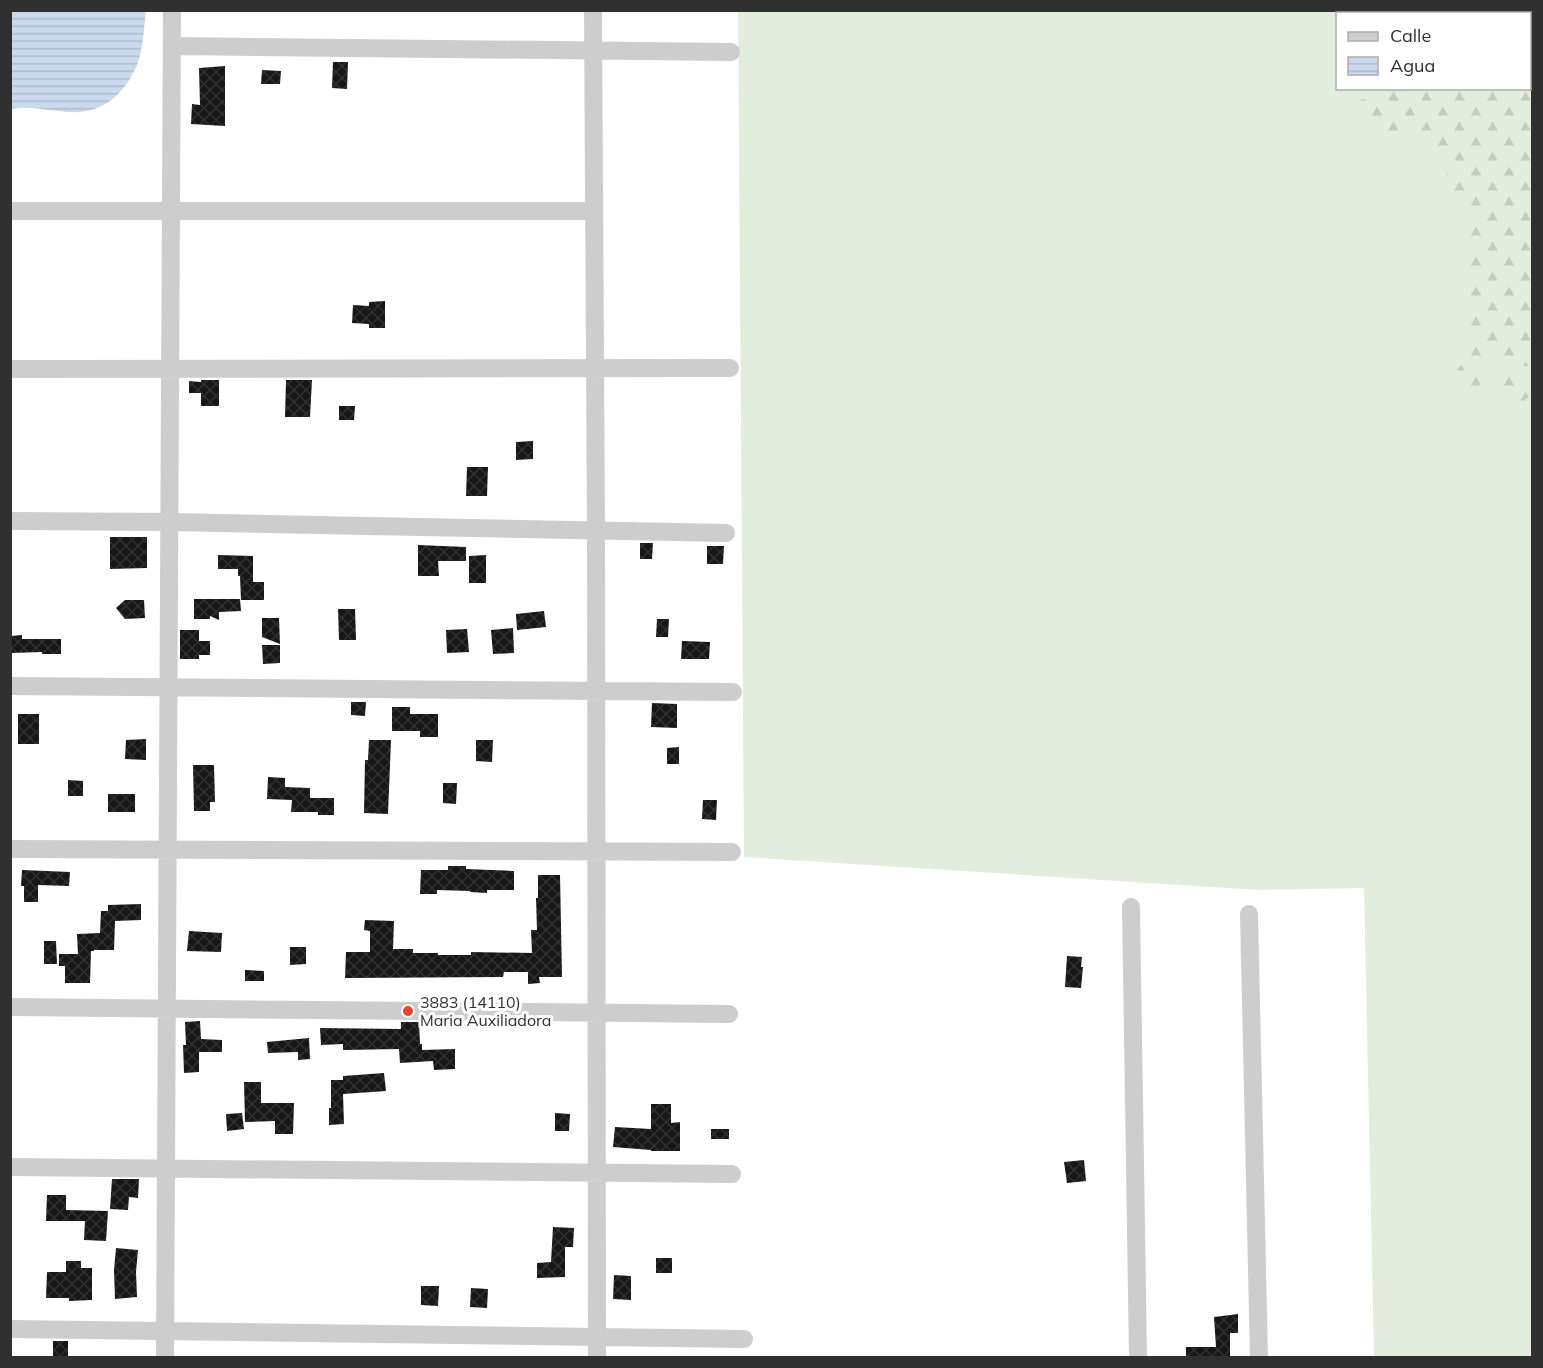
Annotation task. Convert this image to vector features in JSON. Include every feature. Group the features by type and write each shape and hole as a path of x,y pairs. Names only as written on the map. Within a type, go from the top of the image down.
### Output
{"street":[{"path":"165,1358 172,10"},
{"path":"593,10 597,1358"},
{"path":"172,46 731,52"},
{"path":"10,211 594,212"},
{"path":"10,369 730,368"},
{"path":"10,521 726,533"},
{"path":"10,686 733,692"},
{"path":"10,849 732,852"},
{"path":"1131,907 1138,1358"},
{"path":"1249,914 1259,1358"},
{"path":"10,1007 729,1014"},
{"path":"10,1167 732,1174"},
{"path":"10,1329 744,1339"}],"green space":[{"path":"1450,10 1532,11 1532,367 1471,356 1467,218 1429,136 1379,133 1343,106 1388,91 1531,90 1531,12 1449,12"},
{"path":"738,11 1532,11 1532,1357 1374,1357 1364,888 1258,890 744,857"},
{"path":"1471,360 1481,363 1488,373 1478,386 1461,391 1457,384 1458,370 1456,370"},
{"path":"1508,371 1532,376 1532,396 1526,399 1522,410 1517,411 1494,383 1493,379 1497,375"}],"water":[{"path":"11,10 146,11 141,53 137,65 119,93 102,106 92,110 70,112 33,108 11,109"}],"building":[{"path":"333,62 348,62 347,89 332,88"},
{"path":"225,66 225,126 191,124 192,104 200,105 199,68"},
{"path":"262,70 281,71 280,84 261,84"},
{"path":"385,301 385,328 369,328 369,324 352,323 353,305 369,306 369,302"},
{"path":"201,380 219,380 219,406 201,406 201,393 189,393 189,381 201,382"},
{"path":"286,380 312,380 310,417 285,417"},
{"path":"339,406 355,406 354,420 339,420"},
{"path":"533,441 533,459 516,460 516,442"},
{"path":"467,467 488,467 487,496 466,496"},
{"path":"110,537 147,537 147,568 110,569"},
{"path":"640,543 653,543 652,559 640,559"},
{"path":"418,545 466,547 466,561 438,561 439,576 418,576"},
{"path":"707,546 724,546 723,564 707,564"},
{"path":"218,555 253,556 253,582 264,582 264,600 241,600 238,569 218,569"},
{"path":"486,555 486,583 469,583 469,556"},
{"path":"194,599 240,599 241,611 219,612 219,620 210,616 210,619 194,619"},
{"path":"125,600 144,600 145,618 125,619 116,608"},
{"path":"338,609 355,609 356,640 339,640"},
{"path":"544,611 546,627 517,630 516,614"},
{"path":"262,618 279,618 280,644 262,637"},
{"path":"657,619 669,619 668,637 656,637"},
{"path":"513,628 514,653 493,654 491,630"},
{"path":"467,629 469,652 447,653 446,630"},
{"path":"180,630 199,630 199,641 210,641 210,655 199,655 199,659 180,659"},
{"path":"22,635 22,639 61,639 61,654 11,653 11,636"},
{"path":"682,641 710,642 709,659 681,659"},
{"path":"262,645 280,645 280,663 263,664"},
{"path":"351,702 366,702 365,716 351,715"},
{"path":"652,703 677,704 677,728 651,727"},
{"path":"392,707 410,707 410,714 438,714 438,737 420,737 420,731 392,731"},
{"path":"18,714 39,714 39,744 18,744"},
{"path":"146,739 146,760 125,759 126,740"},
{"path":"369,740 391,740 388,814 364,813 365,760 368,760"},
{"path":"476,740 493,740 492,762 476,761"},
{"path":"679,747 679,764 667,764 667,748"},
{"path":"193,765 214,765 215,802 210,802 210,811 194,811"},
{"path":"268,777 285,778 285,787 310,788 310,798 334,798 334,815 318,815 318,812 291,812 292,800 267,799"},
{"path":"68,780 83,781 83,796 68,796"},
{"path":"443,783 457,783 456,804 443,803"},
{"path":"108,794 135,794 135,812 108,812"},
{"path":"703,800 717,800 716,820 702,819"},
{"path":"448,866 514,871 514,890 487,890 487,893 437,890 437,894 420,894 421,870 448,870"},
{"path":"22,870 70,872 69,886 38,885 38,902 24,902 24,886 21,886"},
{"path":"538,875 560,875 562,977 539,977 540,983 528,984 528,972 504,972 503,977 345,978 346,952 370,952 370,931 364,930 365,920 394,921 393,949 413,949 413,953 471,955 471,952 532,953 531,930 537,930"},
{"path":"141,904 141,920 115,921 114,950 91,951 90,983 65,983 65,966 59,966 59,954 78,954 77,934 100,933 101,911 108,911 108,905"},
{"path":"189,931 222,933 221,952 187,951"},
{"path":"44,941 56,941 57,964 44,964"},
{"path":"290,947 306,947 306,964 290,965"},
{"path":"1067,956 1082,957 1081,988 1065,987"},
{"path":"245,970 264,971 264,981 245,981"},
{"path":"200,1021 201,1039 222,1040 222,1052 199,1052 199,1072 184,1073 185,1022"},
{"path":"401,1022 419,1022 422,1050 455,1049 455,1069 434,1070 433,1061 400,1063 399,1049 343,1050 343,1044 321,1045 320,1028 401,1029"},
{"path":"309,1038 310,1059 298,1060 298,1052 268,1053 267,1042"},
{"path":"384,1073 386,1091 343,1094 344,1124 329,1125 331,1080 343,1080 343,1076"},
{"path":"244,1082 261,1082 261,1103 294,1103 293,1134 275,1134 275,1121 245,1122"},
{"path":"651,1104 671,1104 671,1123 680,1122 680,1151 613,1147 615,1127 651,1129"},
{"path":"242,1113 244,1129 227,1131 226,1114"},
{"path":"555,1113 570,1114 569,1131 555,1131"},
{"path":"711,1129 729,1129 729,1139 711,1139"},
{"path":"1084,1160 1086,1181 1067,1183 1064,1162"},
{"path":"112,1179 139,1179 138,1198 129,1197 128,1210 110,1209"},
{"path":"47,1195 66,1195 66,1210 108,1211 106,1241 84,1240 85,1221 46,1221"},
{"path":"553,1227 574,1228 573,1247 565,1247 565,1277 537,1278 537,1263 551,1262"},
{"path":"116,1248 138,1250 137,1297 115,1299"},
{"path":"656,1258 672,1258 672,1273 656,1273"},
{"path":"66,1261 81,1261 81,1268 92,1268 92,1300 69,1301 69,1298 46,1298 47,1272 66,1272"},
{"path":"614,1275 631,1276 631,1300 613,1299"},
{"path":"421,1286 439,1286 438,1306 421,1305"},
{"path":"471,1288 488,1289 487,1308 470,1307"},
{"path":"1238,1314 1238,1333 1230,1333 1230,1358 1186,1358 1186,1347 1216,1347 1214,1317"},
{"path":"53,1341 68,1341 68,1358 53,1358"}],"place":[{"name":"3883 (14110) Maria Auxiliadora","path":"408,1011"}]}
